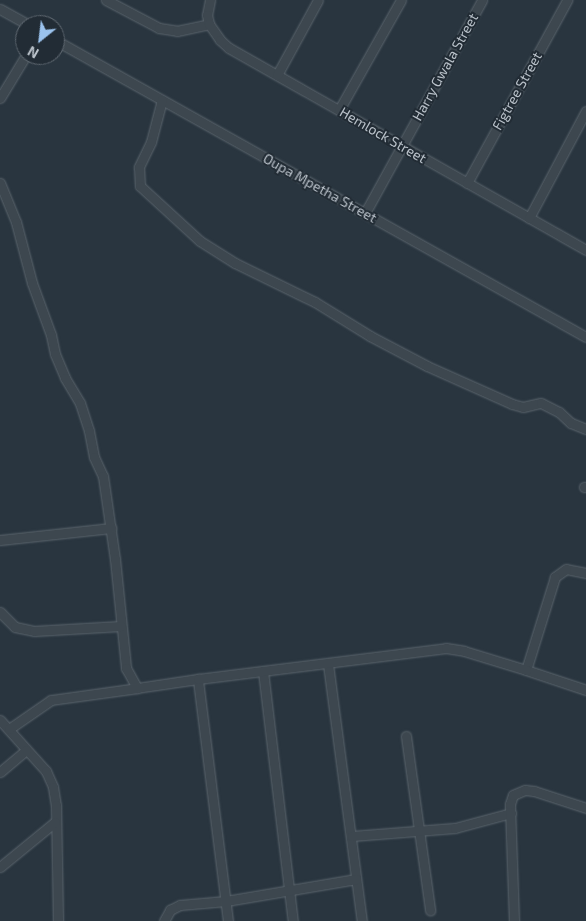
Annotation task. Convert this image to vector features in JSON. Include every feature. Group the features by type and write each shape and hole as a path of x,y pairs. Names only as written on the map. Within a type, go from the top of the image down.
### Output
{"street":[{"path":"106,0 159,28 178,31 209,24 207,15 210,0"},
{"path":"277,75 318,0"},
{"path":"339,110 400,0"},
{"name":"Harry Gwala Street","path":"366,214 482,0"},
{"name":"Figtree Street","path":"467,183 567,0"},
{"path":"0,9 15,17"},
{"name":"Hemlock Street","path":"209,24 220,40 229,48 529,218 585,246"},
{"name":"Oupa Mpetha Street","path":"65,46 586,337"},
{"path":"0,98 20,65"},
{"path":"162,100 151,142 140,167 140,186 200,241 235,263 315,302 370,336 427,366 512,404 523,407 541,403 559,412 571,423 586,429"},
{"path":"529,218 586,111"},
{"path":"0,183 16,222 32,283 60,366 80,403 89,431 92,450 103,476 111,528 126,668 138,688"},
{"path":"0,540 111,528"},
{"path":"526,670 555,577 566,569 586,573"},
{"path":"0,612 15,627 28,631 121,626"},
{"path":"9,730 51,700 198,679 446,648 464,651 586,690"},
{"path":"328,664 362,921"},
{"path":"263,671 292,921"},
{"path":"198,679 228,921"},
{"path":"0,720 46,771 53,787 56,805 58,921"},
{"path":"406,736 430,910"},
{"path":"0,772 26,750"},
{"path":"514,921 511,799 517,792 534,791 586,808"},
{"path":"352,836 419,829 455,828 511,813"},
{"path":"0,867 55,822"},
{"path":"164,921 170,910 180,905 226,901 356,879"}]}
